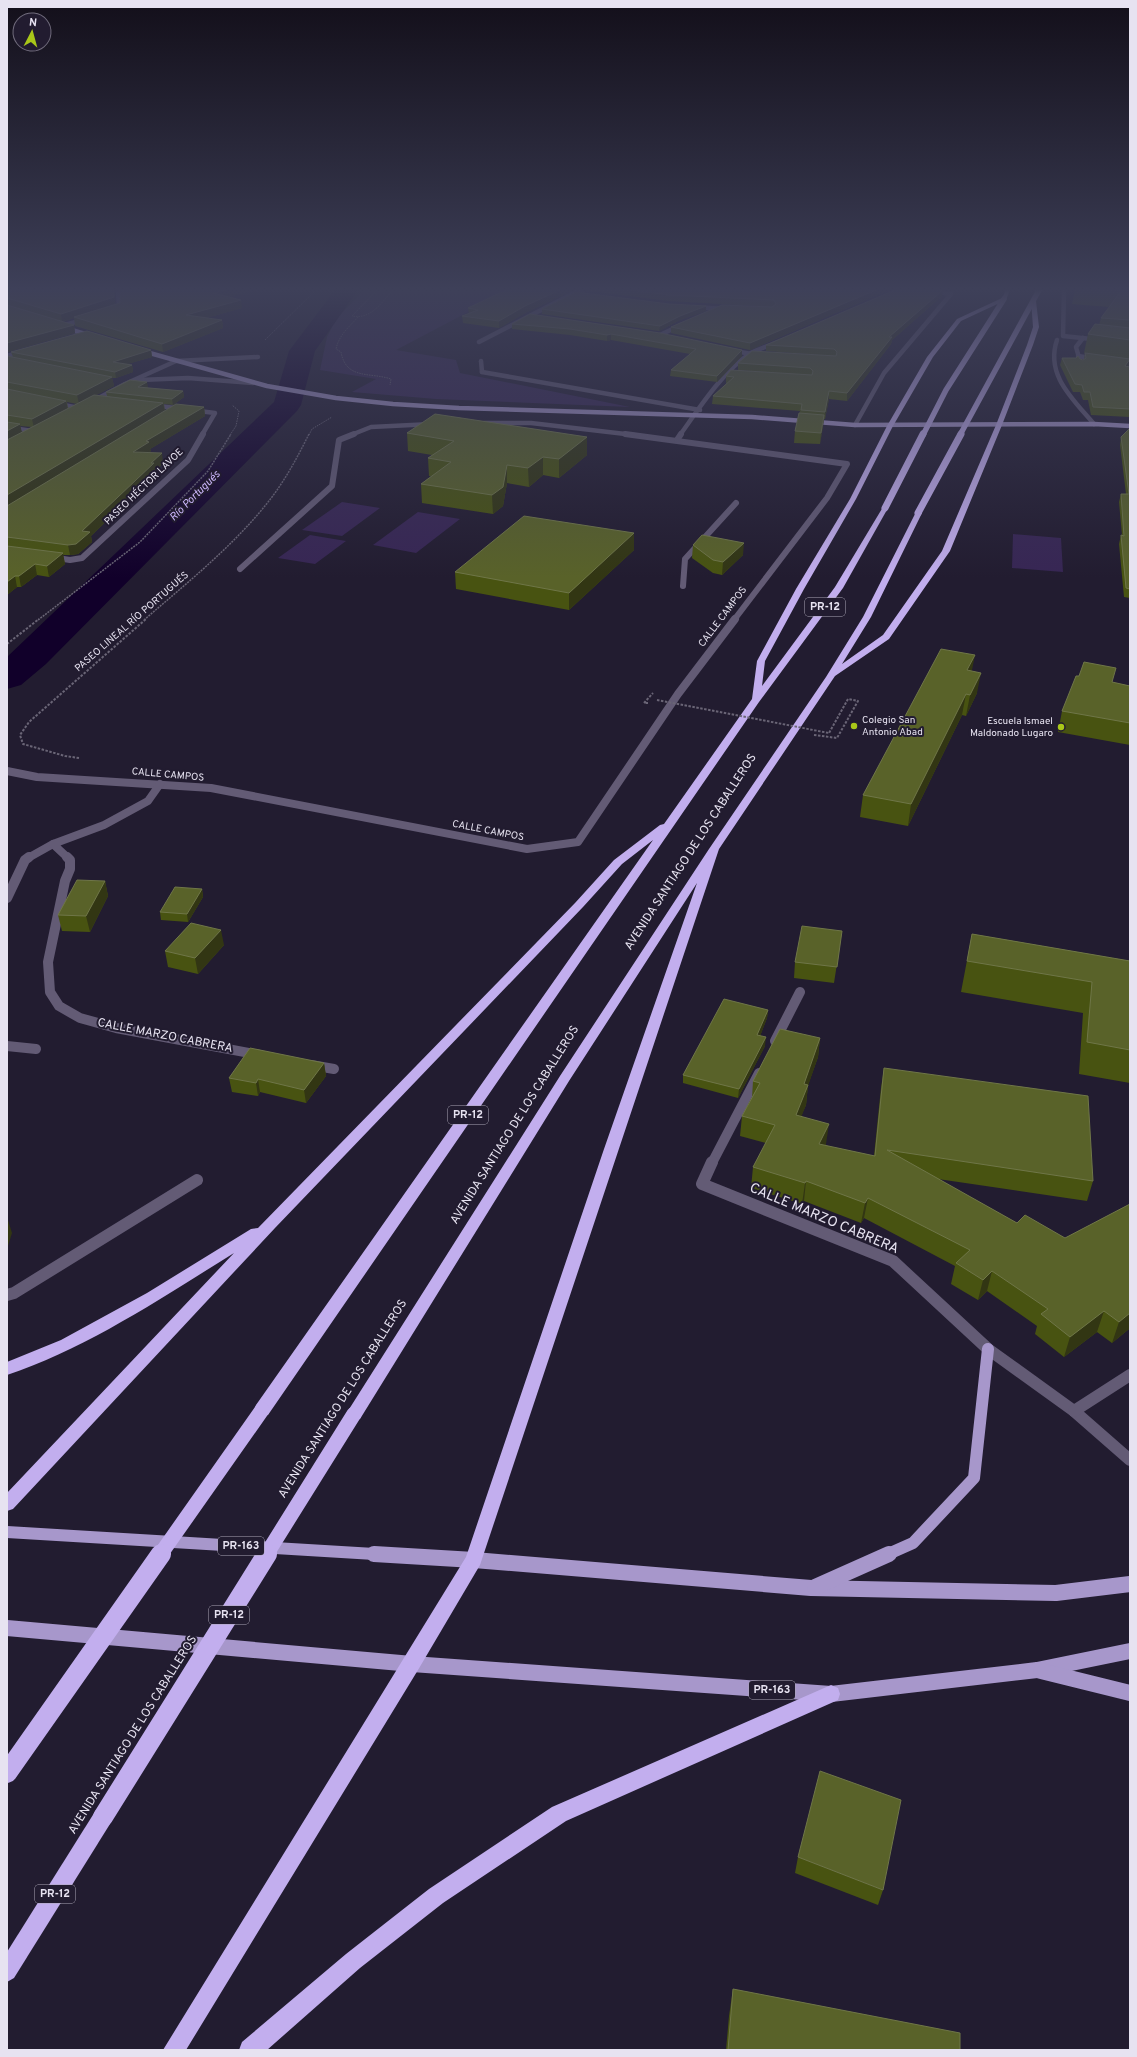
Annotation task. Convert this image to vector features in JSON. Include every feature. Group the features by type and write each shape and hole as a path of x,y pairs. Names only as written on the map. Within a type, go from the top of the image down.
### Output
{"highway":[{"path":"756,700 762,661 800,589 857,493 890,426 913,386"},
{"name":"PR-12","path":"7,1773 674,820 756,700 839,588 885,508 949,386"},
{"name":"AVENIDA SANTIAGO DE LOS CABALLEROS","path":"7,1971 564,1080 714,849 830,677 867,617 918,513 986,386"},
{"path":"830,677 886,637 946,551 1014,386"},
{"path":"7,1504 270,1224 579,906 618,862 674,820"},
{"path":"174,2050 412,1664 474,1560 714,849"},
{"path":"7,1369 66,1344 152,1297 270,1224"},
{"path":"250,2050 353,1961 436,1896 559,1814 831,1694"}],"main road":[{"path":"270,386 336,398 459,408 752,417 856,425 890,426 1094,424 1130,426"},
{"path":"811,1588 913,1543 974,1478 988,1349"},
{"name":"PR-163","path":"7,1532 474,1560 811,1588 1056,1593 1130,1584"},
{"name":"PR-163","path":"7,1628 412,1664 831,1694 1037,1670 1130,1651"},
{"path":"1037,1670 1130,1693"}],"street":[{"path":"73,411 121,386"},
{"path":"562,386 700,410"},
{"path":"480,423 531,423 677,440 694,415 700,410 719,386"},
{"path":"856,425 877,386"},
{"path":"1064,386 1094,424"},
{"path":"95,400 103,401"},
{"path":"50,402 79,408"},
{"path":"148,405 178,408"},
{"path":"172,412 178,408"},
{"name":"PASEO HÉCTOR LAVOE","path":"47,557 70,560 82,558 188,460 215,413 178,408"},
{"path":"240,569 332,486 339,440 371,427 437,423"},
{"path":"7,427 32,432"},
{"path":"26,435 39,428"},
{"name":"CALLE CAMPOS","path":"7,771 37,777 210,788 527,848 578,842 678,694 827,498 847,464 677,440"},
{"path":"683,586 685,559 736,503"},
{"path":"7,898 26,860 43,848 104,825 148,801 160,784"},
{"name":"CALLE MARZO CABRERA","path":"53,844 70,860 70,869 65,881 48,962 50,992 59,1006 80,1018 116,1028 271,1057"},
{"name":"CALLE MARZO CABRERA","path":"800,992 729,1128 702,1184 893,1262 988,1349 1074,1412 1130,1460"},
{"path":"7,1046 36,1049"},
{"path":"303,1063 334,1069"},
{"path":"7,1295 21,1289 197,1180"},
{"path":"1074,1412 1130,1375"}],"path":[{"path":"360,400 389,386"},
{"name":"PASEO LINEAL RÍO PORTUGUÉS","path":"80,758 65,756 23,744 20,735 29,722 214,559 245,528 271,498 286,477 312,429 330,418"},
{"path":"658,700 829,733 848,700 858,701 837,738"}],"shaded area":[{"path":"363,386 525,386 630,407 436,399 352,392"},
{"path":"342,502 380,508 342,536 302,530"},
{"path":"418,512 460,519 416,553 373,545"},
{"path":"1013,534 1061,538 1063,572 1012,568"},
{"path":"310,535 346,541 315,564 278,558"}],"building":[{"path":"29,386 95,386 77,395"},
{"path":"118,386 140,386 138,387 183,391 172,399 106,392"},
{"path":"724,386 853,386 847,393 829,391 825,412 801,410 802,404 713,396"},
{"path":"1082,386 1130,386 1130,409 1093,407 1090,392 1084,392"},
{"path":"7,389 66,401 32,419 7,415"},
{"path":"94,395 163,403 7,495 7,440"},
{"path":"176,404 204,407 146,441 149,442 133,452 162,453 151,463 154,463 82,531 90,532 76,544 68,545 7,537 7,506"},
{"path":"799,413 824,415 821,433 795,431"},
{"path":"435,414 587,437 559,459 543,457 528,468 507,465 503,487 492,495 421,484 451,462 428,458 454,441 407,433"},
{"path":"7,422 20,424 7,431"},
{"path":"1130,428 1130,589 1126,588 1121,535 1124,536 1121,494 1129,494 1121,437"},
{"path":"524,516 634,533 569,593 455,572"},
{"path":"702,535 744,543 723,562 713,560 693,545"},
{"path":"7,546 63,553 47,566 35,564 19,576 15,576 7,582"},
{"path":"941,649 975,655 967,670 981,673 970,695 966,694 911,804 863,795"},
{"path":"1084,662 1116,668 1112,682 1130,686 1130,723 1062,711 1076,676 1079,676"},
{"path":"77,880 105,881 86,916 58,915"},
{"path":"175,887 202,889 187,914 160,912"},
{"path":"191,923 221,930 195,958 165,951"},
{"path":"802,926 842,931 837,967 795,962"},
{"path":"972,934 1130,961 1130,1050 1087,1042 1092,982 967,961"},
{"path":"724,999 768,1010 757,1035 766,1037 739,1089 683,1075"},
{"path":"780,1029 820,1038 804,1084 808,1085 796,1115 829,1124 819,1144 875,1156 884,1068 1088,1096 1093,1181 887,1150 1017,1223 1025,1215 1065,1238 1130,1204 1130,1313 1119,1322 1104,1311 1070,1337 1041,1314 1048,1309 992,1271 983,1280 956,1263 970,1250 868,1198 865,1203 806,1181 805,1183 753,1167 775,1125 742,1116 760,1083 753,1081"},
{"path":"250,1048 324,1063 304,1090 258,1079 256,1083 229,1078"},
{"path":"820,1771 901,1800 883,1890 798,1857"},
{"path":"733,1989 960,2033 960,2050 728,2050"}],"waterway":[{"name":"Río Portugués","path":"7,677 32,656 287,405 292,386"}],"place":[{"name":"Colegio San Antonio Abad","path":"854,726"},
{"name":"Escuela Ismael Maldonado Lugaro","path":"1061,727"}]}
